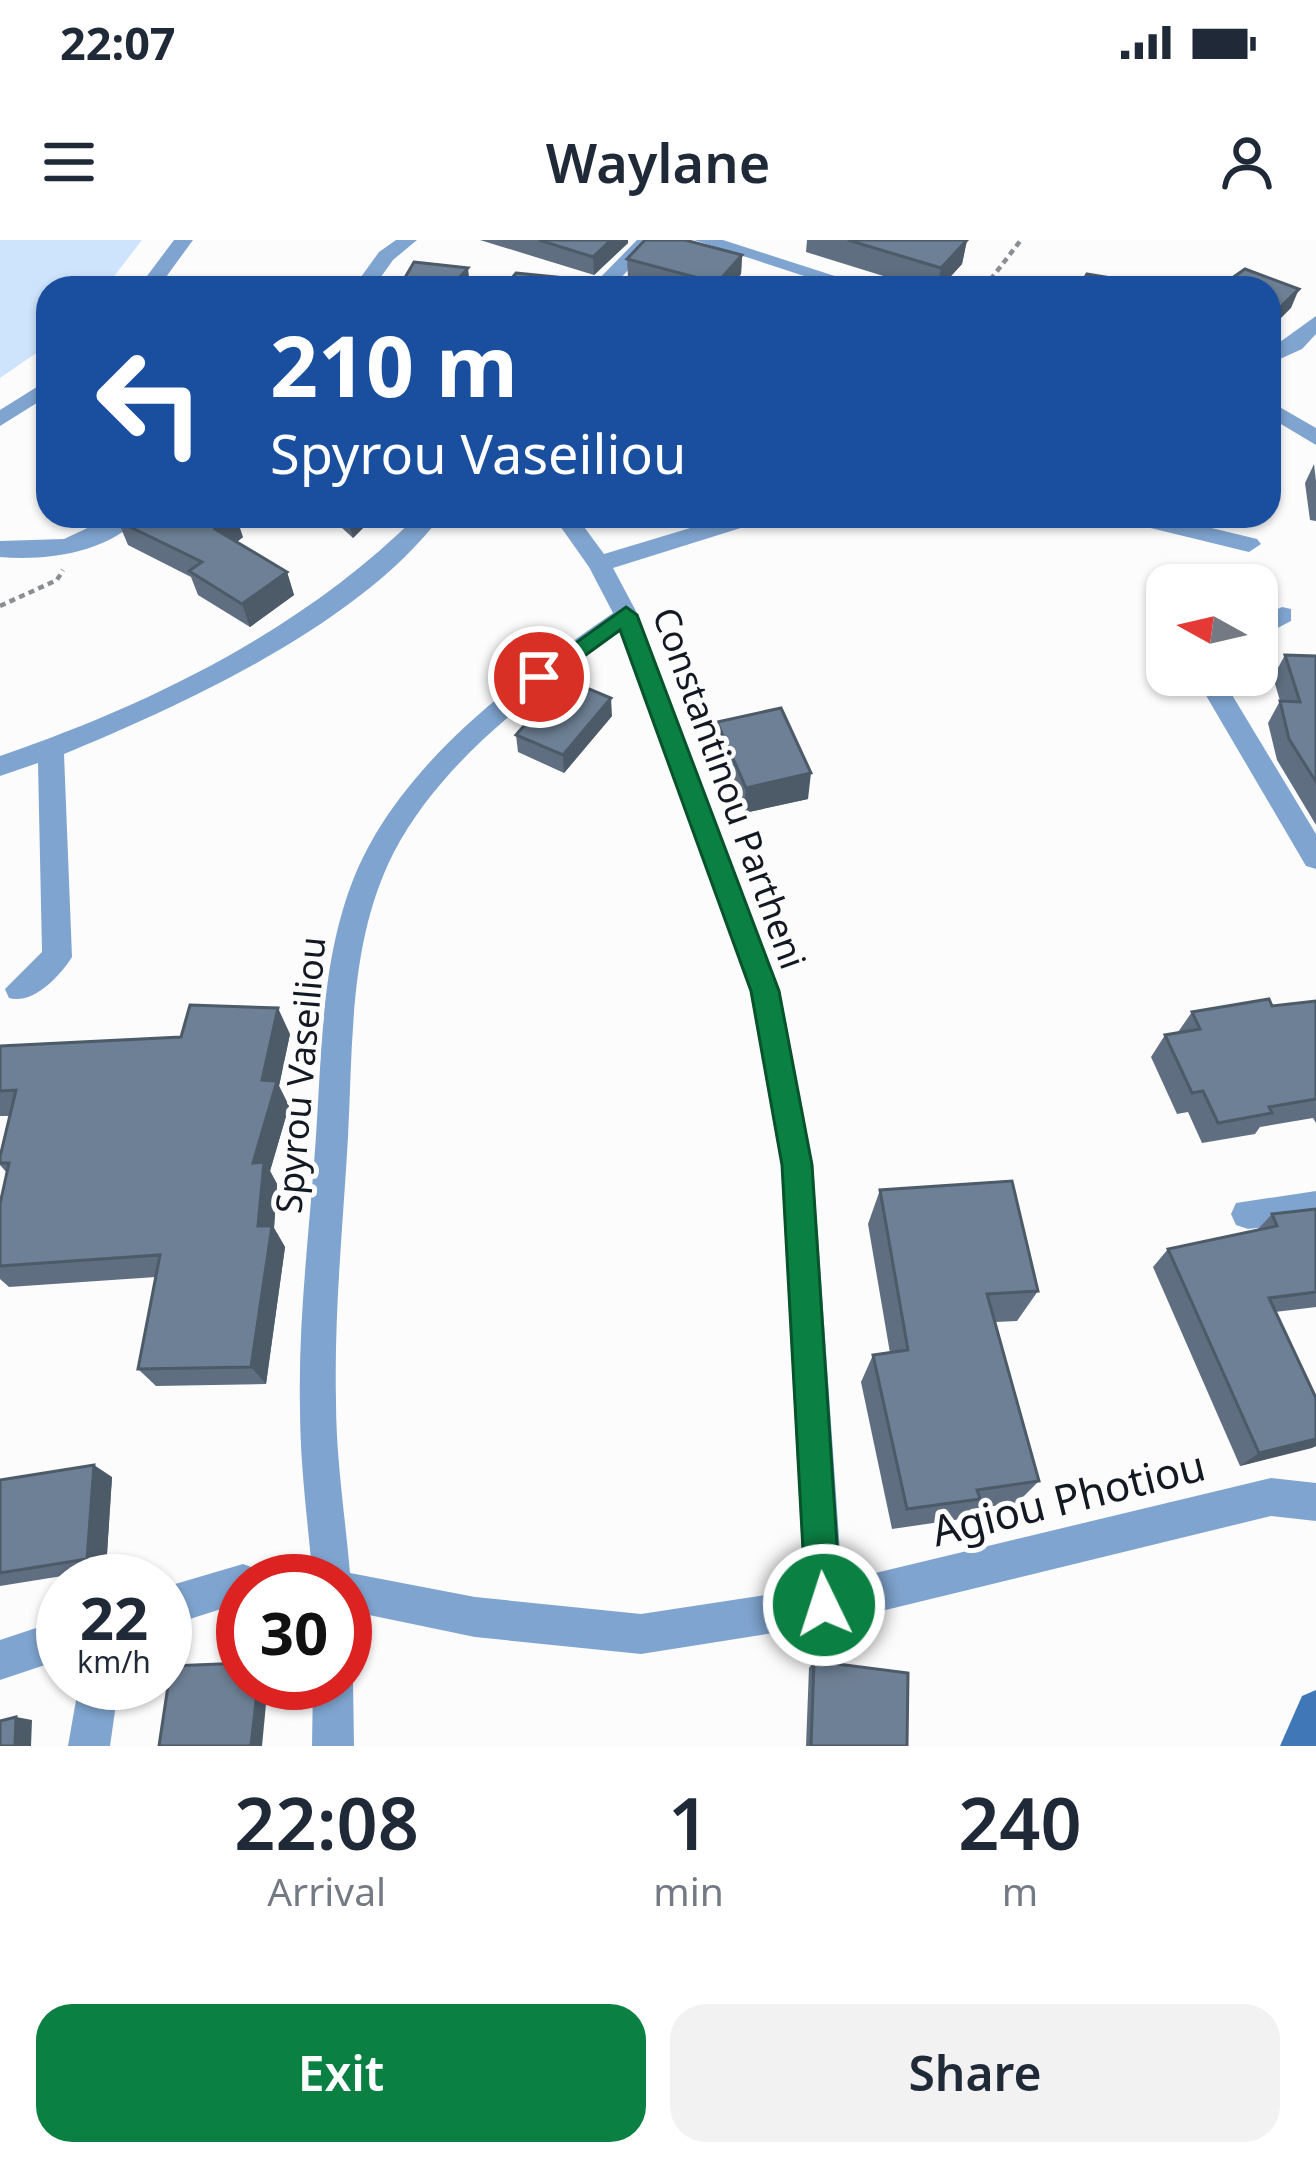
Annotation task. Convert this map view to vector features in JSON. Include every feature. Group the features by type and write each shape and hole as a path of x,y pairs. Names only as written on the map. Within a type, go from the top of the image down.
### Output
{"main road":[{"path":"1301,1746 1316,1710"}],"street":[{"path":"157,276 184,240"},
{"path":"372,276 386,256 408,240"},
{"path":"612,276 648,240"},
{"path":"703,240 816,276"},
{"path":"1281,352 1295,345 1316,322"},
{"path":"0,420 36,394"},
{"path":"1281,415 1316,438"},
{"path":"0,549 39,553 74,548 109,528"},
{"path":"0,766 51,750 265,648 408,542 420,528"},
{"name":"Constantinou Partheni","path":"572,528 626,615 765,991 797,1165 824,1605"},
{"path":"598,564 716,528"},
{"path":"1181,528 1249,544"},
{"name":"Spyrou Vaseiliou","path":"329,1554 319,1444 320,1331 342,966 360,892 386,840 485,724 539,677 626,615"},
{"path":"1278,618 1282,616"},
{"path":"1220,696 1316,858"},
{"path":"20,989 57,957 51,750"},
{"path":"1248,1214 1316,1206"},
{"name":"Agiou Photiou","path":"372,1596 476,1617 641,1634 824,1605 1271,1497 1316,1502"},
{"path":"0,1660 36,1649"},
{"path":"89,1746 95,1710"},
{"path":"333,1710 333,1746"}],"path":[{"path":"993,276 1021,240"},
{"path":"0,606 57,580 74,548"}],"shaded area":[{"path":"0,240 142,240 114,276 36,276 36,353 0,378"}],"building":[{"path":"539,240 611,240 593,257"},
{"path":"645,240 685,240 742,255 723,276 691,276 627,259"},
{"path":"848,240 967,240 941,268"},
{"path":"414,262 468,268 461,276 406,276"},
{"path":"1245,269 1264,276 1235,276"},
{"path":"1281,282 1299,289 1281,306"},
{"path":"132,528 216,528 287,572 242,604 189,571 202,562"},
{"path":"1285,655 1316,656 1316,782 1289,739 1280,701 1300,702"},
{"path":"565,679 611,698 563,755 516,735"},
{"path":"781,708 811,773 746,788 717,722"},
{"path":"1269,999 1272,1006 1316,1001 1316,1099 1218,1123 1203,1091 1192,1093 1165,1035 1200,1029 1192,1012"},
{"path":"190,1005 278,1008 262,1080 277,1081 253,1163 264,1162 258,1226 272,1226 251,1367 138,1369 160,1255 0,1266 0,1204 9,1163 0,1163 0,1157 16,1090 0,1091 0,1046 181,1037"},
{"path":"1012,1181 1038,1291 987,1294 1039,1481 977,1490 980,1499 907,1509 873,1355 908,1350 880,1190"},
{"path":"1316,1209 1316,1292 1269,1298 1316,1398 1316,1439 1259,1453 1168,1249 1277,1226 1272,1214"},
{"path":"94,1465 87,1554 36,1554 36,1567 0,1573 0,1480"},
{"path":"814,1661 908,1673 907,1746 811,1746"},
{"path":"216,1664 216,1710 255,1710 251,1746 159,1746 164,1710 192,1710 192,1665"},
{"path":"16,1717 15,1746 0,1746 0,1721"}],"route":[{"path":"539,677 626,615 765,991 797,1165 824,1605"}]}
